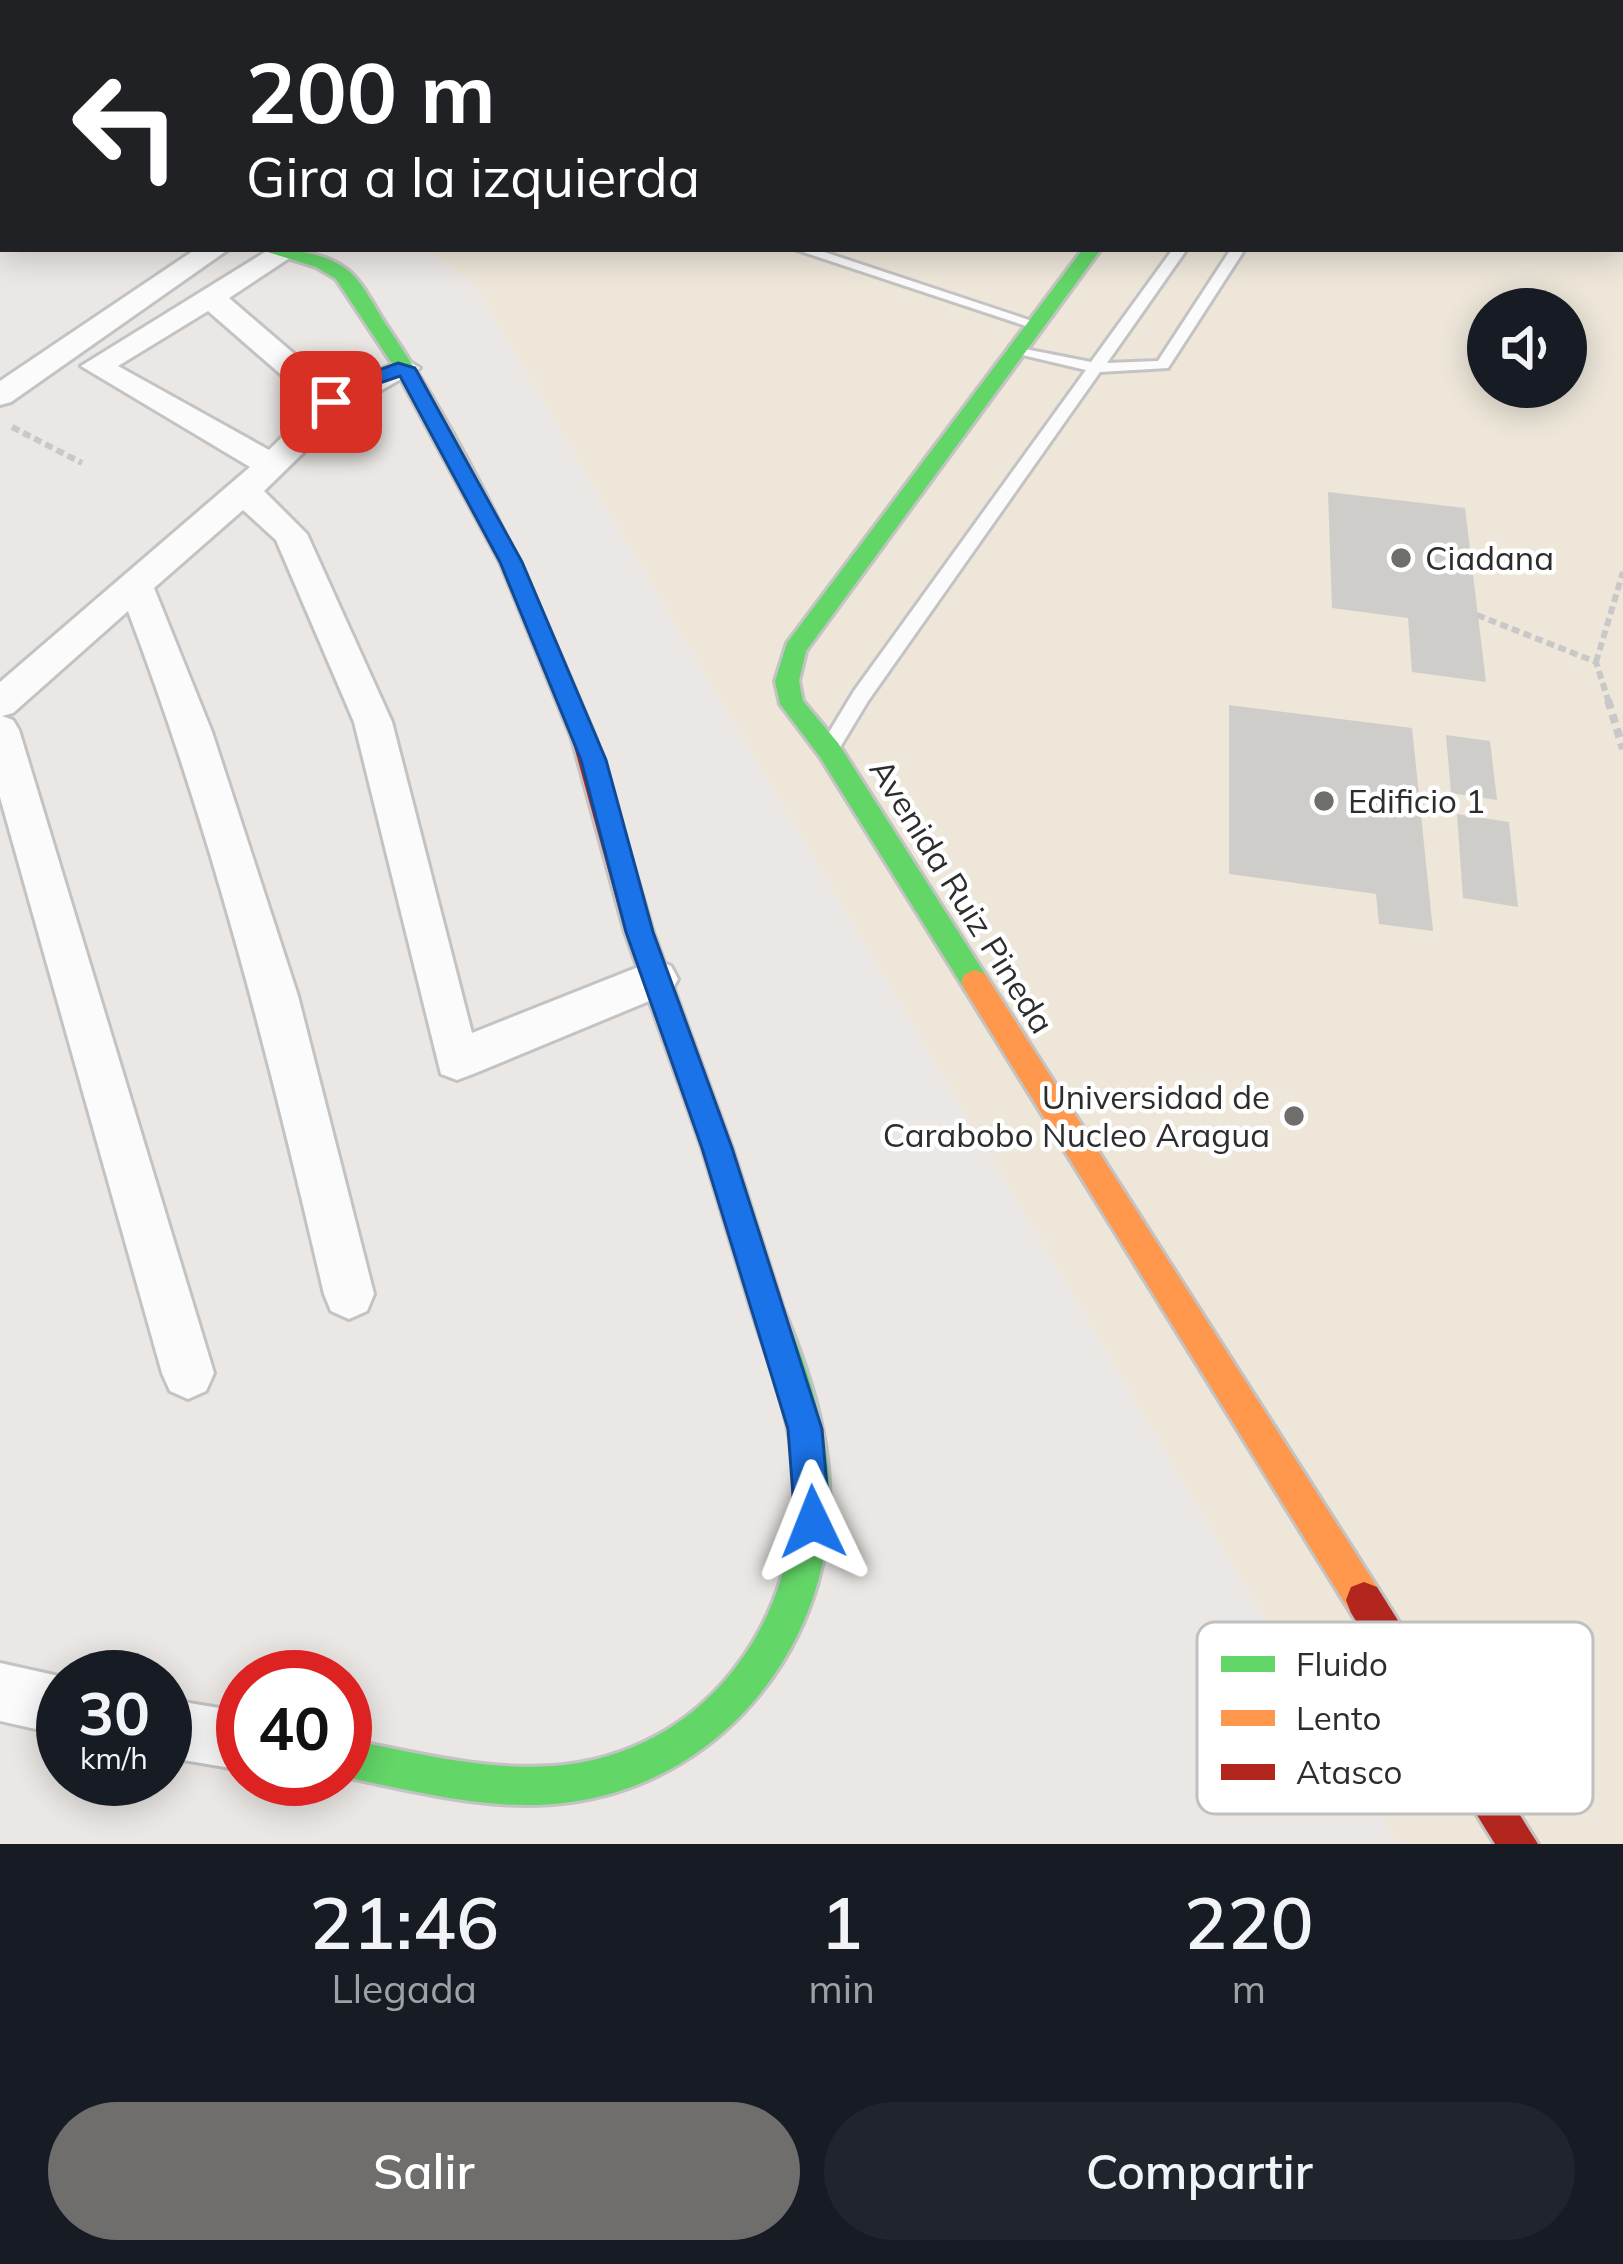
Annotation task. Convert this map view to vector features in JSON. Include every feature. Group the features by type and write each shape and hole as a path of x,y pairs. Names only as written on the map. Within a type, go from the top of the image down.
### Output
{"street":[{"path":"0,395 15,368 209,252"},
{"path":"274,252 96,366 258,479 290,534 373,722 457,1060 656,979"},
{"path":"279,252 322,263 343,275 405,368 511,562 584,737 656,979 717,1148 805,1429 813,1522 793,1613 773,1653 727,1708 661,1754 612,1774 558,1785 503,1786 372,1763"},
{"name":"Avenida Ruiz Pineda","path":"1090,252 795,649 784,676 786,698 829,750 1378,1622"},
{"path":"210,297 331,402"},
{"path":"0,703 258,479 331,402 358,384 405,368"},
{"path":"135,585 193,732 276,996 349,1294"},
{"path":"0,650 37,670"},
{"path":"0,730 188,1372"},
{"path":"0,1692 36,1700"},
{"name":"Avenida Ruiz Pineda","path":"1499,1814 1518,1844"}],"lane":[{"path":"810,252 1034,324"},
{"path":"829,750 861,696 1178,252"},
{"path":"1015,349 1096,368 1162,365 1236,252"}],"path":[{"path":"0,421 82,464"},
{"path":"1623,572 1596,662 1623,749"},
{"path":"1478,615 1596,662"}],"shaded area":[{"name":"Universidad de Carabobo Nucleo Aragua","path":"434,252 1623,252 1623,1844 1398,1844 1380,1814 1593,1814 1593,1622 1266,1622 475,286"}],"building":[{"name":"Ciadana","path":"1328,492 1465,508 1486,682 1412,672 1408,618 1332,608"},
{"name":"Edificio 1","path":"1229,705 1412,728 1433,931 1379,924 1376,894 1229,874"},
{"path":"1446,735 1490,741 1497,800 1451,793"},
{"path":"1457,814 1509,822 1518,907 1463,898"}],"traffic: fast":[{"path":"279,252 322,263 343,275 405,368 511,562 584,739"},
{"path":"975,982 829,750 792,704 787,681 795,649 1090,252"},
{"path":"372,1764 475,1782 575,1783 653,1757 705,1724 736,1696 783,1629 808,1551 812,1510 805,1428 766,1305"}],"traffic: slow":[{"path":"975,982 1364,1600"}],"traffic: jam":[{"path":"584,739 639,932 717,1148 766,1305"},
{"path":"1364,1600 1378,1622"},
{"path":"1499,1814 1518,1844"}],"place":[{"name":"Ciadana","path":"1401,558"},
{"name":"Edificio 1","path":"1324,801"},
{"name":"Universidad de Carabobo Nucleo Aragua","path":"1294,1116"}],"route":[{"path":"331,402 358,384 405,368 511,562 593,760 640,932 717,1148 805,1429 813,1522"}]}
